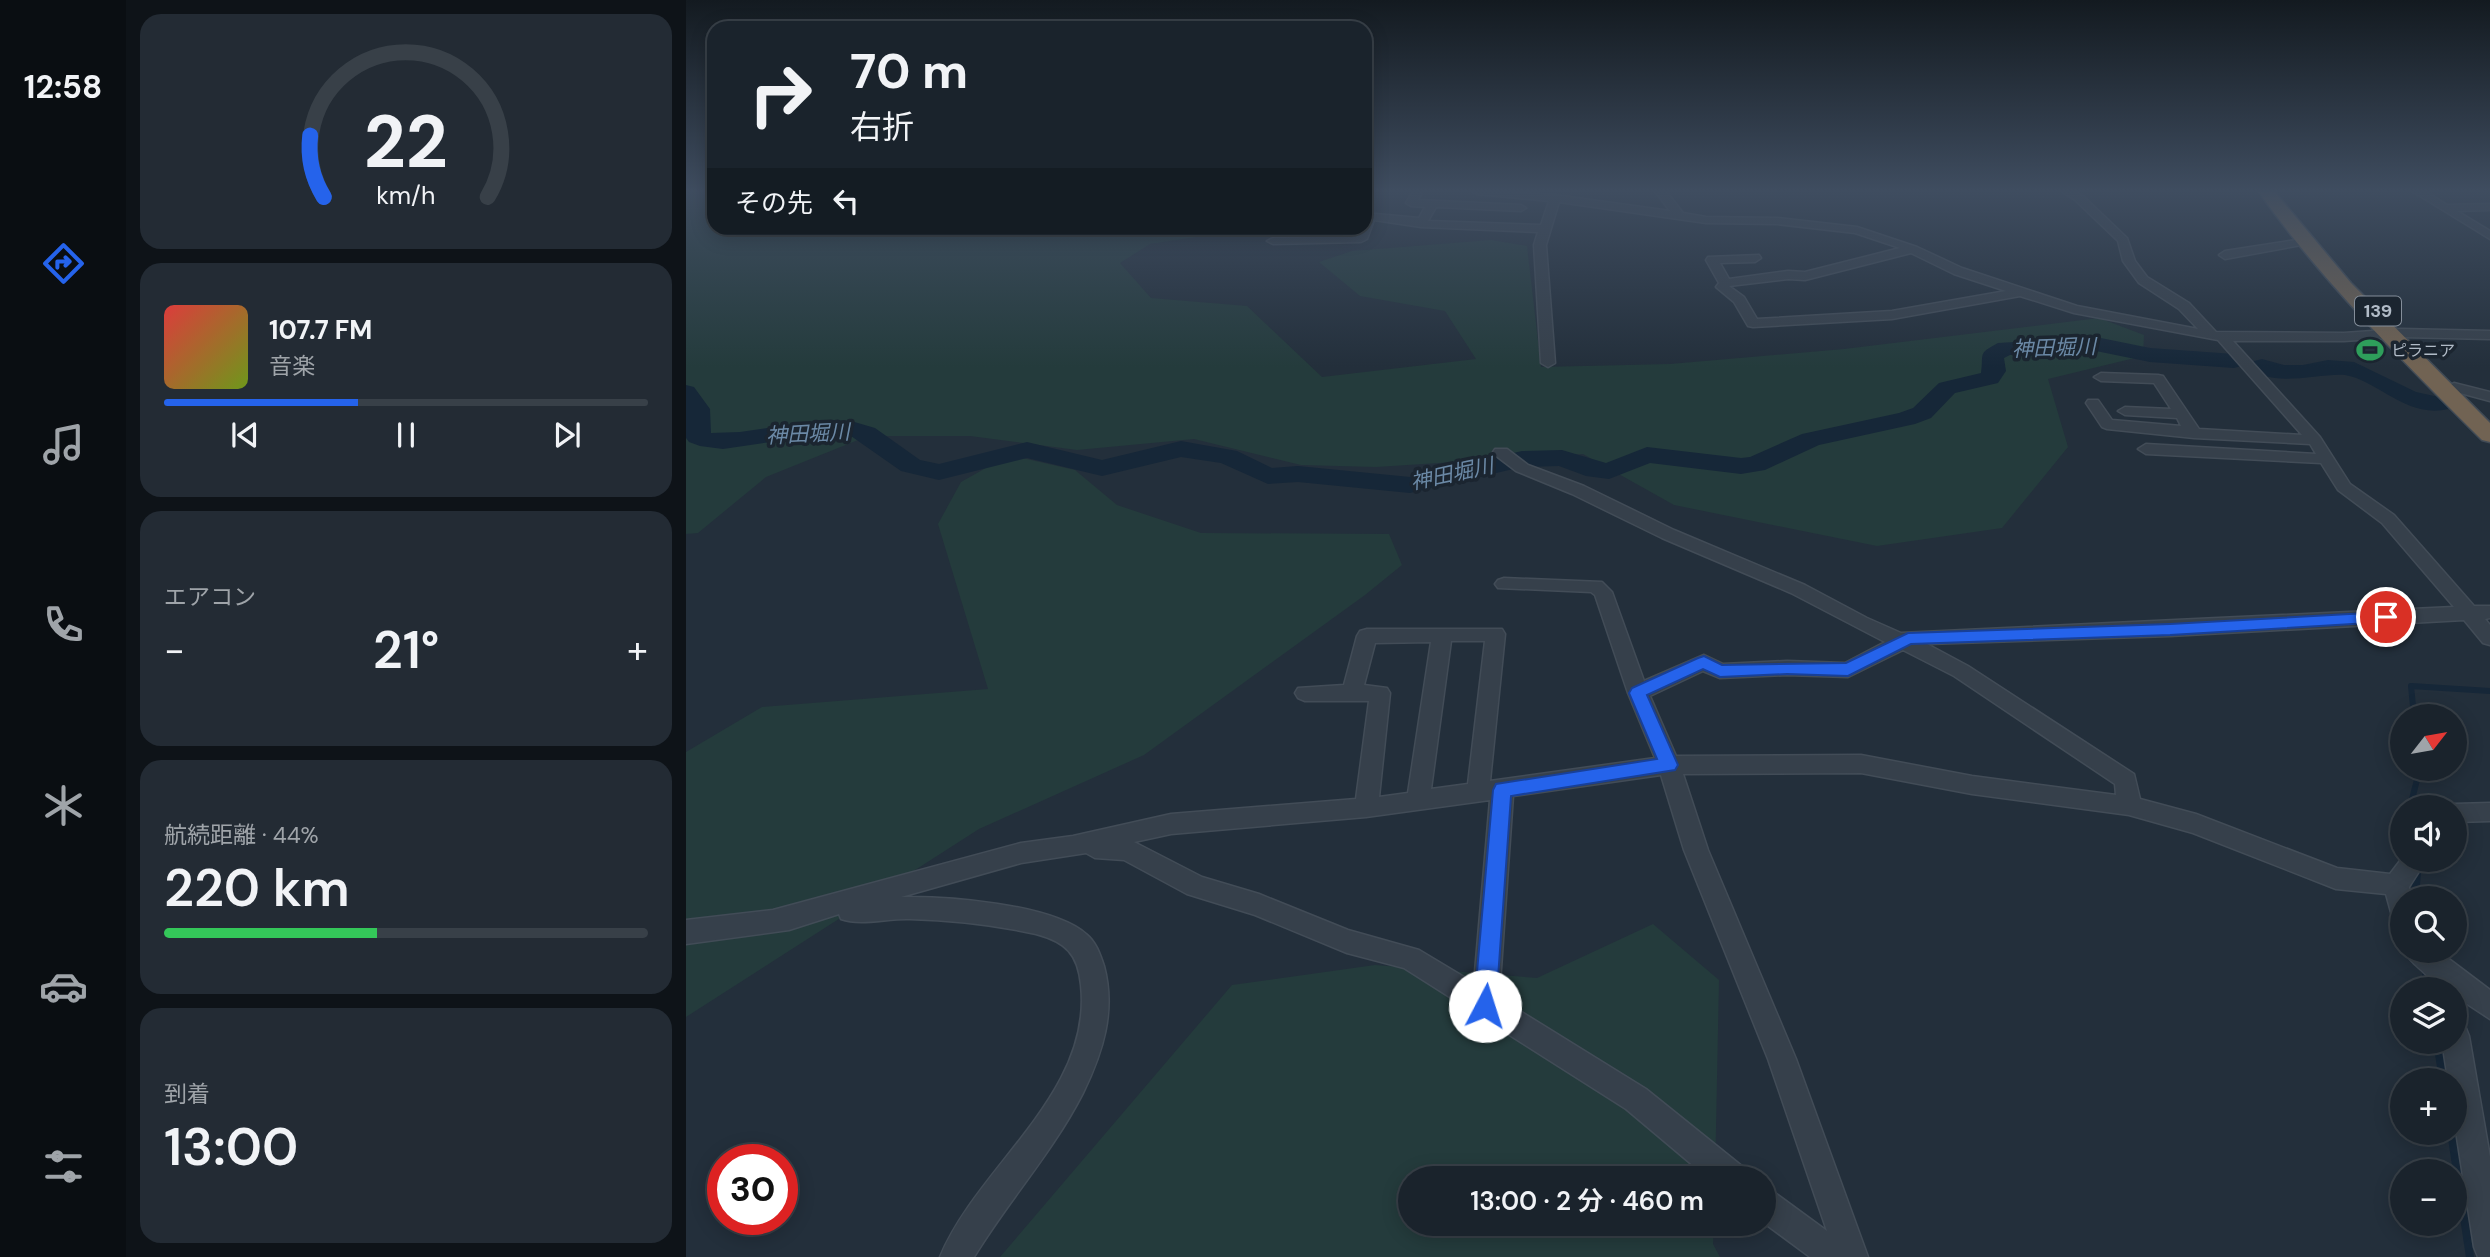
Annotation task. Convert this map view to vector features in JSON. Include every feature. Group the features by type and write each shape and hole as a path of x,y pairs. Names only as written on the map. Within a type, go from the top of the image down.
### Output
{"highway":[{"name":"139","path":"2311,250 2394,333 2490,422"},
{"name":"139","path":"2321,250 2394,333 2490,435"}],"street":[{"path":"1541,250 1548,363"},
{"path":"1725,283 1788,275 1805,276 1910,250"},
{"path":"1914,250 1958,271 2074,309 2217,335 2344,337 2394,333 2488,337"},
{"path":"2126,250 2129,261 2143,280 2184,306 2217,335 2315,440 2344,487 2388,519 2490,638"},
{"path":"2225,255 2257,250"},
{"path":"1725,283 1712,260 1755,258"},
{"path":"1725,283 1722,287 1738,300 1752,323 1883,316 2024,292"},
{"path":"2101,377 2158,379 2192,431"},
{"path":"2454,387 2490,397"},
{"path":"2093,402 2107,424 2194,433 2315,440"},
{"path":"2125,411 2181,414"},
{"path":"2146,449 2327,459"},
{"path":"1501,452 1522,468 1578,490 1668,534 1798,589 1860,623 1924,651 1961,671 2126,780 2129,806"},
{"path":"1504,584 1595,586 1603,592 1638,693 1669,765 1696,850 1782,1059 1853,1257"},
{"path":"1638,693 1704,662 1720,671 1787,668 1848,670 1908,638 2170,629 2490,612"},
{"path":"1352,693 1367,636 1495,634 1478,792"},
{"path":"1419,798 1442,635"},
{"path":"1305,693 1380,693 1366,807"},
{"path":"776,920 1021,853 1073,846 1171,824 1366,807 1669,765 1861,764 1972,785 2129,806 2196,824 2336,878 2396,885 2406,872"},
{"path":"1485,1006 1502,790"},
{"path":"2467,813 2490,812"},
{"path":"1073,846 1127,850 1196,886 1259,905 1347,941 1410,958 1636,1099 1717,1166"},
{"path":"686,932 874,907 922,906 1023,920 1057,929 1085,950 1099,992 1097,1015 1080,1068 1048,1127 956,1257"},
{"path":"2429,963 2442,977"},
{"path":"2467,993 2490,1006"},
{"path":"2458,1054 2490,1247"},
{"path":"1776,1213 1836,1257"}],"green space":[{"path":"686,250 1141,250 1120,263 1151,298 1247,306 1322,377 1476,359 1445,311 1360,296 1319,262 1352,251 1369,250 1527,250 1541,367 1670,364 1844,349 2099,318 2144,335 2143,356 2048,379 2068,447 2002,528 1877,546 1674,505 1583,454 1376,467 1301,465 1194,439 1077,450 970,436 868,436 766,477 698,533 686,534"},
{"path":"1009,455 1075,470 1117,505 1201,533 1389,534 1402,565 1365,595 1144,755 979,829 686,1017 686,752 762,707 988,689 938,524 961,482"},
{"path":"1653,924 1719,980 1715,1166 1398,1166 1398,1236 1713,1236 1713,1244 1720,1257 1000,1257 1232,985 1375,965 1537,978"}],"waterway":[{"name":"神田堀川","path":"686,392 698,409 698,437 723,441 811,428 851,428 874,438 911,466 929,472 950,471 1027,450 1102,468 1181,449 1228,456 1268,476 1298,474 1410,485 1522,459 1562,458 1595,470 1609,471 1647,455 1741,466 1756,464 1811,439 1906,419 1922,413 1947,388 1990,378 1994,371 1992,355 2006,348 2096,344 2150,355 2234,361"},
{"name":"神田堀川","path":"2262,366 2283,372 2303,372 2328,367 2354,369 2409,398 2439,404"},
{"path":"2413,704 2411,686 2490,691"},
{"path":"2413,795 2417,781"},
{"path":"2416,886 2417,872"},
{"path":"2439,1054 2441,1068"},
{"path":"2453,1145 2470,1257"}],"place":[{"name":"ピラニア","path":"2370,350"}],"route":[{"path":"1485,1006 1502,790 1669,765 1638,693 1704,662 1720,671 1787,668 1848,670 1908,638 2170,629 2386,617"}]}
